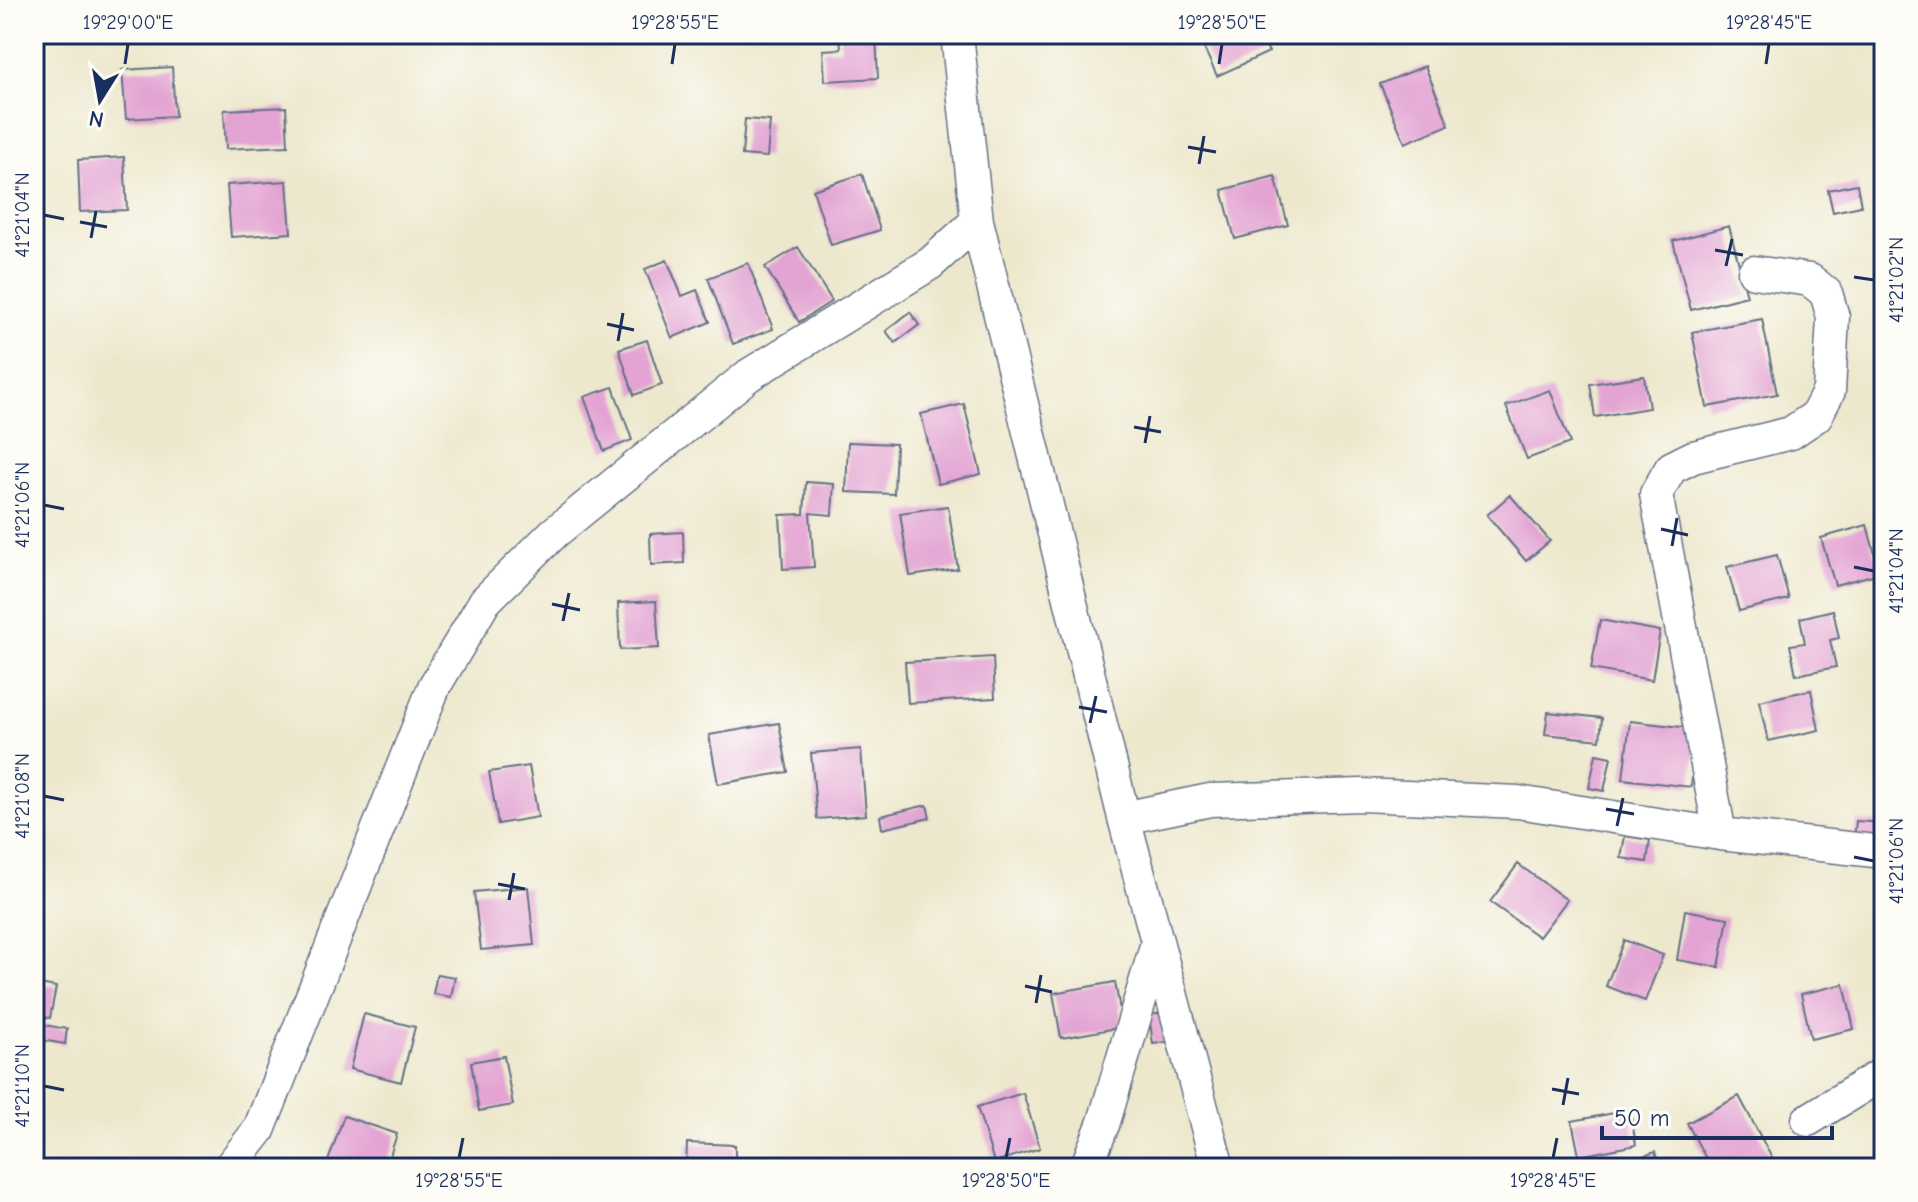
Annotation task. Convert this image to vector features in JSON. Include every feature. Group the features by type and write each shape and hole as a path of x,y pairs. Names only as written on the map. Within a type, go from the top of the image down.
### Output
{"street":[{"path":"957,34 977,221 1124,818 1218,1168"},
{"path":"229,1168 259,1130 434,687 485,601 554,533 749,375 931,263 977,221"},
{"path":"1720,834 1656,494 1671,468 1693,457 1791,433 1816,416 1829,391 1833,317 1826,293 1810,280 1754,272"},
{"path":"1124,818 1210,800 1362,795 1518,802 1720,834 1884,852"},
{"path":"1086,1168 1104,1122 1157,945"},
{"path":"1808,1120 1884,1073"}],"building":[{"path":"840,34 876,34 878,78 825,81 823,50 841,49"},
{"path":"1218,34 1260,34 1269,52 1217,76 1201,42"},
{"path":"1425,66 1449,125 1405,143 1380,84"},
{"path":"172,67 175,116 126,119 122,70"},
{"path":"286,107 288,146 226,149 224,110"},
{"path":"745,119 770,121 767,157 742,155"},
{"path":"124,157 127,210 80,212 78,160"},
{"path":"862,174 880,230 831,245 813,190"},
{"path":"1275,176 1288,225 1235,239 1222,190"},
{"path":"287,181 291,233 231,237 227,185"},
{"path":"1857,184 1861,206 1833,212 1828,190"},
{"path":"1729,226 1747,296 1691,310 1673,241"},
{"path":"798,247 832,301 799,322 765,267"},
{"path":"667,260 682,296 697,290 710,322 672,338 645,269"},
{"path":"748,263 773,329 733,344 708,278"},
{"path":"910,312 919,325 895,343 886,331"},
{"path":"1762,319 1777,394 1707,407 1692,332"},
{"path":"647,340 662,385 634,395 619,349"},
{"path":"1644,376 1649,408 1595,417 1590,384"},
{"path":"613,387 632,440 604,451 584,397"},
{"path":"1550,390 1570,443 1527,459 1506,406"},
{"path":"964,404 981,474 938,484 921,414"},
{"path":"848,442 896,444 894,494 846,492"},
{"path":"806,482 834,484 832,515 810,513 814,567 783,569 780,515 804,514"},
{"path":"1510,495 1550,541 1526,561 1487,515"},
{"path":"948,506 958,569 910,576 900,513"},
{"path":"1867,525 1880,573 1835,585 1821,538"},
{"path":"683,532 684,563 651,565 650,534"},
{"path":"1777,555 1789,599 1739,611 1727,567"},
{"path":"656,601 659,648 620,650 618,603"},
{"path":"1833,610 1839,638 1830,640 1836,667 1796,675 1790,645 1805,643 1800,618"},
{"path":"1600,620 1660,631 1652,680 1591,669"},
{"path":"993,657 995,698 908,703 905,662"},
{"path":"1811,690 1819,730 1768,741 1759,701"},
{"path":"1548,712 1602,718 1600,740 1545,734"},
{"path":"1630,721 1698,729 1691,787 1623,779"},
{"path":"779,723 788,772 718,784 709,735"},
{"path":"861,749 866,815 817,819 811,753"},
{"path":"1596,754 1611,757 1604,791 1589,788"},
{"path":"529,766 538,817 498,824 489,772"},
{"path":"927,805 930,818 882,829 880,816"},
{"path":"1856,821 1884,823 1884,841 1854,839"},
{"path":"1625,836 1650,840 1647,862 1621,858"},
{"path":"1518,864 1567,900 1539,937 1490,902"},
{"path":"528,887 534,945 481,950 474,892"},
{"path":"1685,910 1728,918 1719,967 1677,960"},
{"path":"1624,940 1663,955 1645,1001 1606,986"},
{"path":"437,974 455,977 451,997 433,994"},
{"path":"1115,982 1123,1027 1061,1038 1053,993"},
{"path":"34,983 56,987 50,1018 34,1015"},
{"path":"1844,984 1854,1029 1811,1039 1801,994"},
{"path":"1168,1012 1172,1041 1153,1044 1149,1015"},
{"path":"364,1014 415,1027 401,1082 350,1069"},
{"path":"34,1023 67,1029 65,1044 41,1040 36,1070"},
{"path":"504,1056 513,1105 479,1111 471,1062"},
{"path":"1023,1093 1040,1148 994,1162 977,1107"},
{"path":"1739,1096 1774,1162 1762,1168 1711,1168 1687,1123"},
{"path":"1630,1110 1636,1145 1579,1156 1572,1121"},
{"path":"344,1116 397,1134 386,1168 340,1168 327,1164"},
{"path":"687,1143 735,1145 735,1168 686,1168"},
{"path":"1655,1152 1660,1168 1638,1168 1635,1159"}]}
